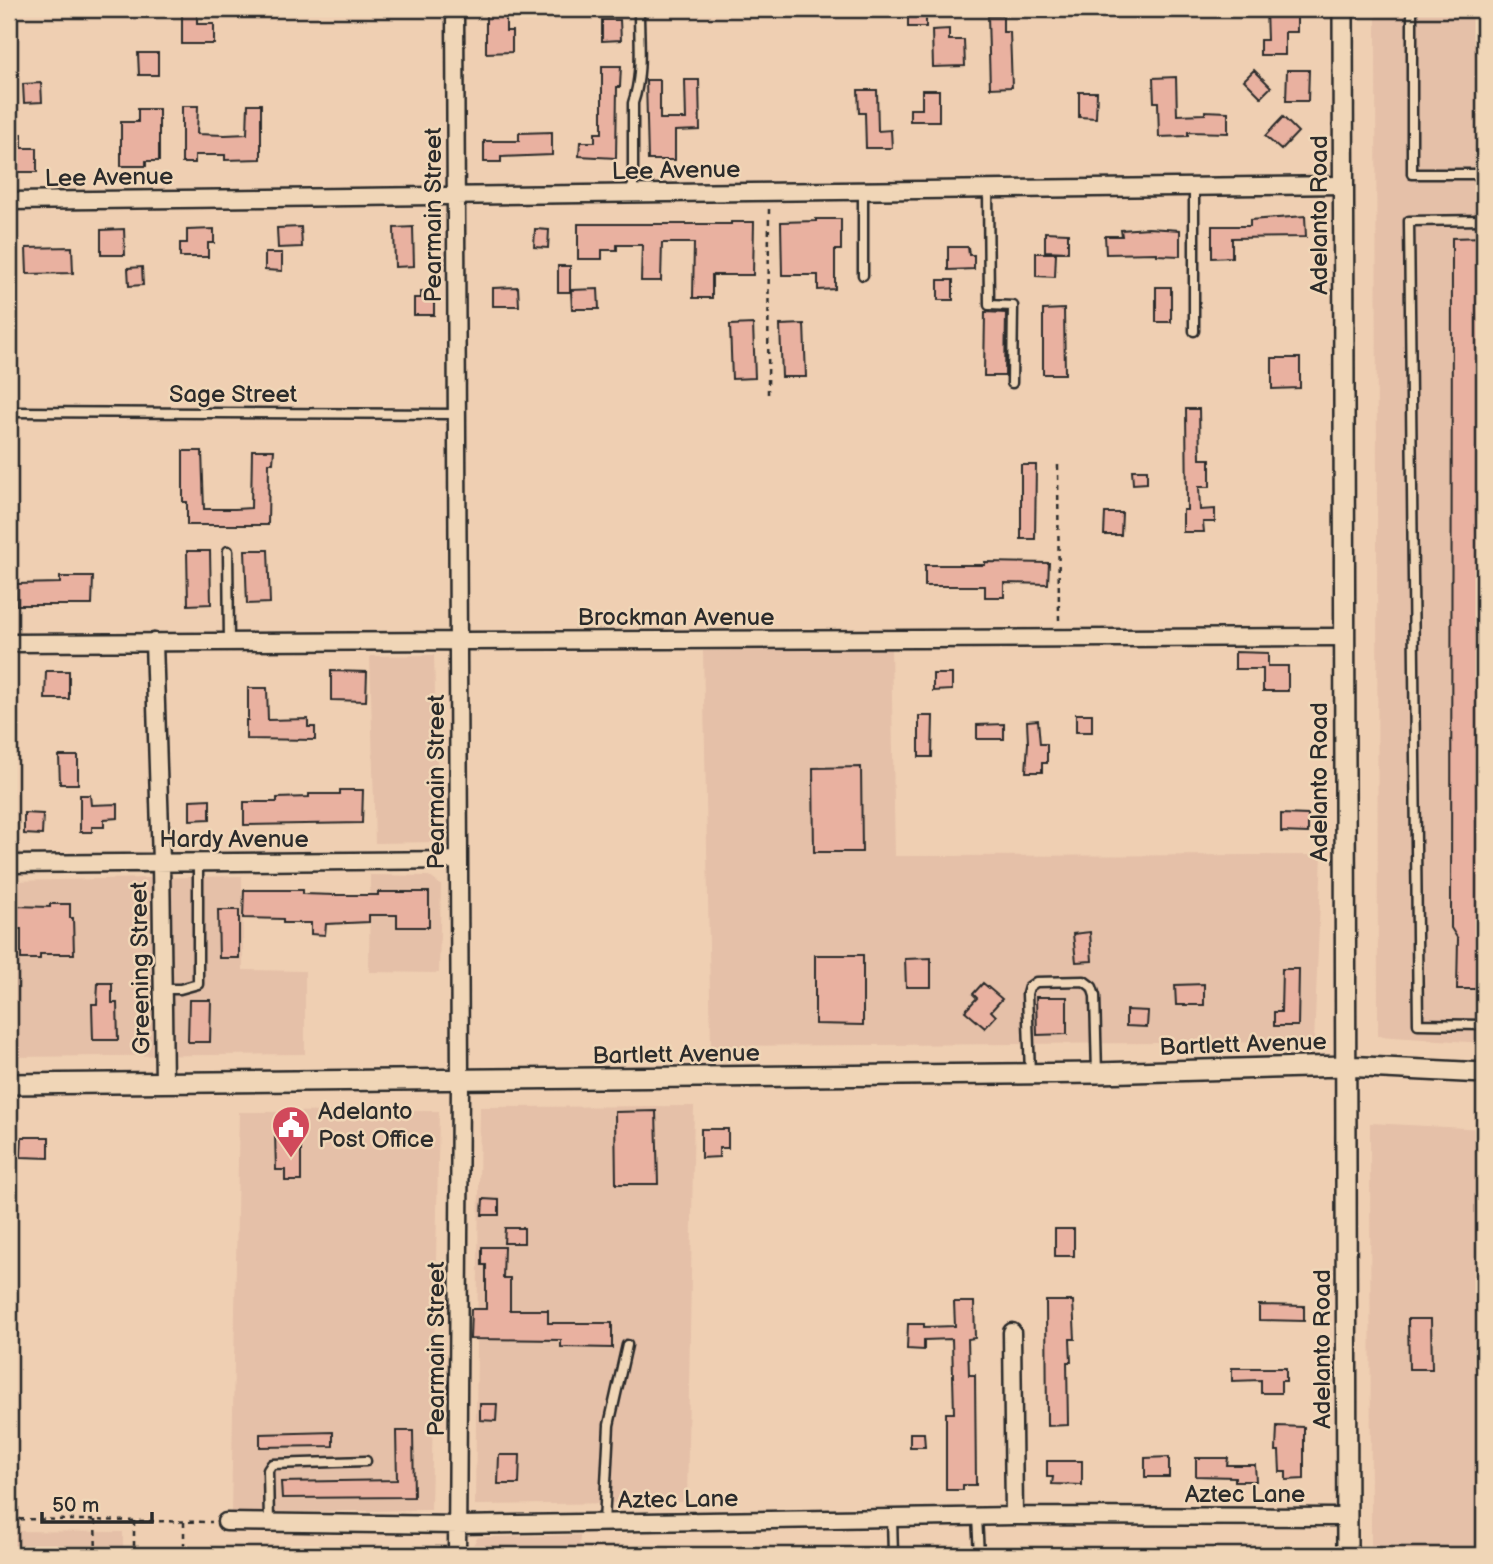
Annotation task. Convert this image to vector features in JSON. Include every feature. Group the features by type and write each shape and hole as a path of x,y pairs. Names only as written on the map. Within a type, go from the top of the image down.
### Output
{"street":[{"name":"Pearmain Street","path":"455,9 460,1081 457,1555"},
{"name":"Adelanto Road","path":"1343,9 1347,1555"},
{"name":"Lee Avenue","path":"9,201 1343,185"},
{"name":"Brockman Avenue","path":"9,642 1344,637"},
{"name":"Greening Street","path":"154,642 164,1083"},
{"name":"Hardy Avenue","path":"9,864 459,860"},
{"name":"Bartlett Avenue","path":"9,1084 1097,1073 1344,1066 1484,1073"},
{"path":"1012,1332 1014,1516"},
{"name":"Aztec Lane","path":"226,1522 457,1525 1014,1516 1347,1517"}],"lane":[{"path":"1412,9 1412,174 1484,174"},
{"path":"633,194 633,103 639,70 639,12"},
{"path":"1194,187 1194,331"},
{"path":"988,189 989,305 1013,306 1012,383"},
{"path":"863,191 863,275"},
{"path":"1484,220 1409,221 1418,1024 1484,1025"},
{"name":"Sage Street","path":"9,412 457,414"},
{"path":"228,551 229,642"},
{"path":"163,989 180,989 198,984 198,862"},
{"path":"1030,1073 1029,986 1036,982 1084,981 1095,996 1097,1073"},
{"path":"604,1523 609,1425 626,1345"},
{"path":"269,1522 268,1470 272,1464 366,1461"},
{"path":"977,1517 979,1555"},
{"path":"892,1518 893,1555"}],"path":[{"path":"768,394 769,192"},
{"path":"1058,466 1060,639"},
{"path":"9,1519 226,1522"},
{"path":"95,1520 96,1555"},
{"path":"134,1521 134,1555"},
{"path":"184,1522 184,1555"}],"shaded area":[{"path":"1376,9 1484,9 1484,1043 1378,1036"},
{"path":"891,646 895,856 1322,855 1314,1042 711,1046 703,651"},
{"path":"434,655 439,842 375,843 370,656"},
{"path":"370,875 429,876 441,885 439,973 369,972"},
{"path":"242,876 243,970 305,971 305,1054 9,1057 9,881"},
{"path":"694,1106 687,1502 475,1505 480,1107"},
{"path":"439,1111 431,1510 231,1513 239,1112"},
{"path":"1370,1123 1484,1129 1484,1555 1371,1555"},
{"path":"9,1531 123,1532 123,1555 9,1555"},
{"path":"580,1535 579,1555 473,1555 473,1545 478,1537"}],"building":[{"path":"182,9 197,10 197,24 214,24 214,44 182,44"},
{"path":"486,9 506,9 506,31 512,31 512,52 486,53"},
{"path":"908,9 926,9 926,27 908,27"},
{"path":"1266,9 1297,9 1297,32 1285,32 1285,55 1260,55 1260,40 1267,40"},
{"path":"988,16 1003,16 1003,32 1010,32 1012,87 990,88"},
{"path":"602,20 620,20 621,40 602,41"},
{"path":"949,29 949,40 964,40 965,66 933,67 932,30"},
{"path":"138,53 158,53 158,75 139,75"},
{"path":"602,66 621,66 620,87 617,87 616,158 579,156 580,142 595,142 595,133 602,133"},
{"path":"1254,70 1271,87 1261,97 1244,80"},
{"path":"1287,70 1309,70 1308,101 1286,101"},
{"path":"1176,77 1177,115 1205,114 1205,111 1228,112 1228,133 1188,132 1188,136 1159,137 1158,102 1154,102 1153,78"},
{"path":"646,80 660,80 660,119 686,119 685,80 699,80 700,130 675,131 675,160 648,160"},
{"path":"41,83 42,102 24,103 23,84"},
{"path":"858,90 877,90 878,131 891,130 892,148 866,148 865,113 859,113"},
{"path":"922,90 939,90 939,121 910,121 910,109 922,109"},
{"path":"1079,92 1097,92 1096,118 1079,117"},
{"path":"248,104 261,104 261,159 225,160 225,155 195,155 195,163 182,163 182,106 198,106 197,134 225,135 247,134"},
{"path":"138,109 159,109 159,161 146,161 146,166 121,166 121,122 138,122"},
{"path":"1283,117 1298,132 1281,150 1265,136"},
{"path":"552,132 552,155 501,157 501,162 484,162 484,141 519,141 519,133"},
{"path":"10,134 22,134 22,148 37,148 37,172 10,172"},
{"path":"1305,216 1306,237 1232,238 1232,257 1212,258 1212,226 1250,226 1250,220"},
{"path":"841,219 841,250 835,250 835,289 818,290 818,275 782,275 781,222"},
{"path":"754,222 753,275 712,275 712,298 693,298 694,243 662,243 661,281 641,281 642,245 617,245 617,250 602,250 602,259 578,259 578,224"},
{"path":"301,227 302,247 278,248 277,228"},
{"path":"413,227 414,266 395,267 394,228"},
{"path":"124,229 125,255 101,255 101,230"},
{"path":"214,229 214,243 208,243 208,257 180,257 180,243 187,243 187,230"},
{"path":"535,229 549,230 548,248 534,247"},
{"path":"1121,230 1180,230 1180,256 1157,253 1106,254 1105,236 1122,236"},
{"path":"1045,232 1068,233 1068,252 1045,251"},
{"path":"1484,237 1484,989 1457,989 1458,939 1451,928 1452,238"},
{"path":"72,247 73,273 27,274 26,248"},
{"path":"948,247 968,247 969,255 974,255 974,269 948,270"},
{"path":"265,253 282,253 282,271 265,270"},
{"path":"1036,253 1056,253 1055,277 1036,276"},
{"path":"558,266 570,266 570,292 558,292"},
{"path":"142,267 143,285 129,286 128,268"},
{"path":"938,280 953,280 953,300 938,300"},
{"path":"518,287 519,306 493,306 493,288"},
{"path":"1156,287 1171,287 1171,322 1156,322"},
{"path":"598,289 599,309 572,309 571,290"},
{"path":"421,291 434,291 434,315 414,315 414,298 421,298"},
{"path":"1064,309 1065,374 1043,374 1043,310"},
{"path":"985,312 1006,313 1005,376 984,376"},
{"path":"753,324 755,378 732,379 730,325"},
{"path":"804,324 806,377 782,377 780,325"},
{"path":"1272,358 1300,358 1300,388 1272,389"},
{"path":"1186,409 1199,409 1200,459 1210,459 1210,487 1199,487 1200,510 1215,509 1215,522 1203,522 1204,532 1183,532 1183,510 1187,510"},
{"path":"252,450 274,450 273,463 269,463 268,525 187,525 187,502 183,502 183,451 202,451 204,509 235,509 251,508"},
{"path":"1021,465 1036,465 1035,539 1021,539"},
{"path":"1132,470 1147,470 1147,483 1133,484"},
{"path":"1105,513 1122,513 1121,535 1104,535"},
{"path":"245,550 268,550 270,603 247,604"},
{"path":"187,551 210,551 211,604 188,605"},
{"path":"985,562 1049,563 1048,584 1004,583 1004,597 985,597 985,586 925,586 925,565 985,565"},
{"path":"60,577 93,577 92,605 17,605 16,584 60,583"},
{"path":"1235,652 1268,653 1268,666 1288,666 1288,691 1263,691 1263,669 1235,669"},
{"path":"46,671 69,671 69,699 45,699"},
{"path":"331,671 367,672 366,701 331,700"},
{"path":"933,674 952,674 952,690 933,691"},
{"path":"248,688 267,688 268,720 308,719 308,727 315,727 315,740 246,739"},
{"path":"1076,714 1092,714 1092,732 1076,732"},
{"path":"919,716 933,716 932,757 919,757"},
{"path":"1038,720 1040,744 1047,744 1047,763 1042,763 1042,772 1026,772 1027,721"},
{"path":"1004,724 1004,739 977,739 977,725"},
{"path":"59,756 78,756 78,784 60,784"},
{"path":"861,767 862,852 814,852 813,768"},
{"path":"340,790 363,790 362,823 244,825 244,802 277,802 277,798 340,794"},
{"path":"80,795 90,795 91,805 118,804 118,818 104,819 104,827 92,827 92,832 80,832"},
{"path":"210,799 210,819 190,820 190,800"},
{"path":"24,813 43,814 42,835 24,834"},
{"path":"1281,814 1308,815 1308,833 1281,832"},
{"path":"244,890 303,890 303,894 335,895 429,892 429,927 397,927 397,915 369,915 369,922 326,924 325,935 311,934 311,923 243,918"},
{"path":"50,904 70,904 74,954 40,954 40,959 21,959 21,929 13,929 13,906 50,907"},
{"path":"218,910 239,910 239,958 219,958"},
{"path":"1090,932 1092,961 1076,962 1073,934"},
{"path":"815,955 863,955 863,1025 815,1024"},
{"path":"931,958 931,987 906,987 905,959"},
{"path":"1282,969 1299,969 1298,1026 1274,1026 1274,1012 1281,1012"},
{"path":"98,983 112,983 112,1003 117,1003 118,1040 93,1040 92,1004 97,1004"},
{"path":"983,983 1002,999 991,1011 996,1016 985,1028 965,1011 977,998 973,994"},
{"path":"1204,984 1204,1005 1176,1005 1175,985"},
{"path":"1036,997 1067,997 1067,1034 1037,1035"},
{"path":"189,1000 211,1000 210,1042 188,1042"},
{"path":"1126,1010 1148,1011 1147,1027 1126,1026"},
{"path":"656,1111 658,1184 616,1184 615,1112"},
{"path":"701,1129 728,1129 728,1148 719,1148 719,1157 701,1158"},
{"path":"275,1132 291,1132 291,1137 301,1137 301,1181 285,1181 285,1170 276,1170"},
{"path":"22,1137 49,1137 49,1158 21,1157"},
{"path":"483,1199 499,1200 499,1215 482,1215"},
{"path":"505,1228 524,1228 524,1243 504,1243"},
{"path":"1055,1229 1074,1229 1074,1256 1055,1256"},
{"path":"482,1247 504,1247 503,1278 510,1278 510,1310 548,1310 548,1323 612,1323 612,1348 561,1347 561,1340 470,1339 471,1309 486,1309 486,1265 482,1265"},
{"path":"1046,1301 1073,1301 1075,1339 1070,1339 1071,1362 1067,1362 1068,1425 1047,1426"},
{"path":"954,1302 974,1302 975,1338 968,1339 969,1375 975,1375 976,1485 963,1485 963,1490 946,1490 946,1413 954,1413 952,1339 924,1340 924,1350 907,1349 908,1324 924,1324 924,1327 955,1326"},
{"path":"1259,1305 1304,1306 1304,1321 1259,1320"},
{"path":"1408,1319 1431,1319 1432,1369 1409,1369"},
{"path":"1232,1368 1286,1368 1286,1381 1281,1381 1281,1393 1261,1393 1261,1380 1232,1381"},
{"path":"480,1404 497,1404 496,1421 480,1420"},
{"path":"1277,1426 1304,1427 1304,1479 1286,1480 1286,1472 1280,1472 1279,1451 1276,1451"},
{"path":"396,1431 413,1431 414,1497 282,1498 281,1482 397,1480"},
{"path":"333,1432 333,1446 260,1447 260,1434"},
{"path":"910,1433 924,1433 925,1447 910,1447"},
{"path":"499,1455 520,1455 519,1484 498,1484"},
{"path":"1169,1457 1169,1477 1145,1477 1145,1458"},
{"path":"1196,1458 1228,1458 1227,1465 1255,1465 1256,1481 1235,1481 1235,1477 1196,1476"},
{"path":"1047,1461 1082,1461 1082,1485 1052,1484 1053,1477 1047,1477"}],"place":[{"name":"Adelanto Post Office","path":"291,1159"}]}
